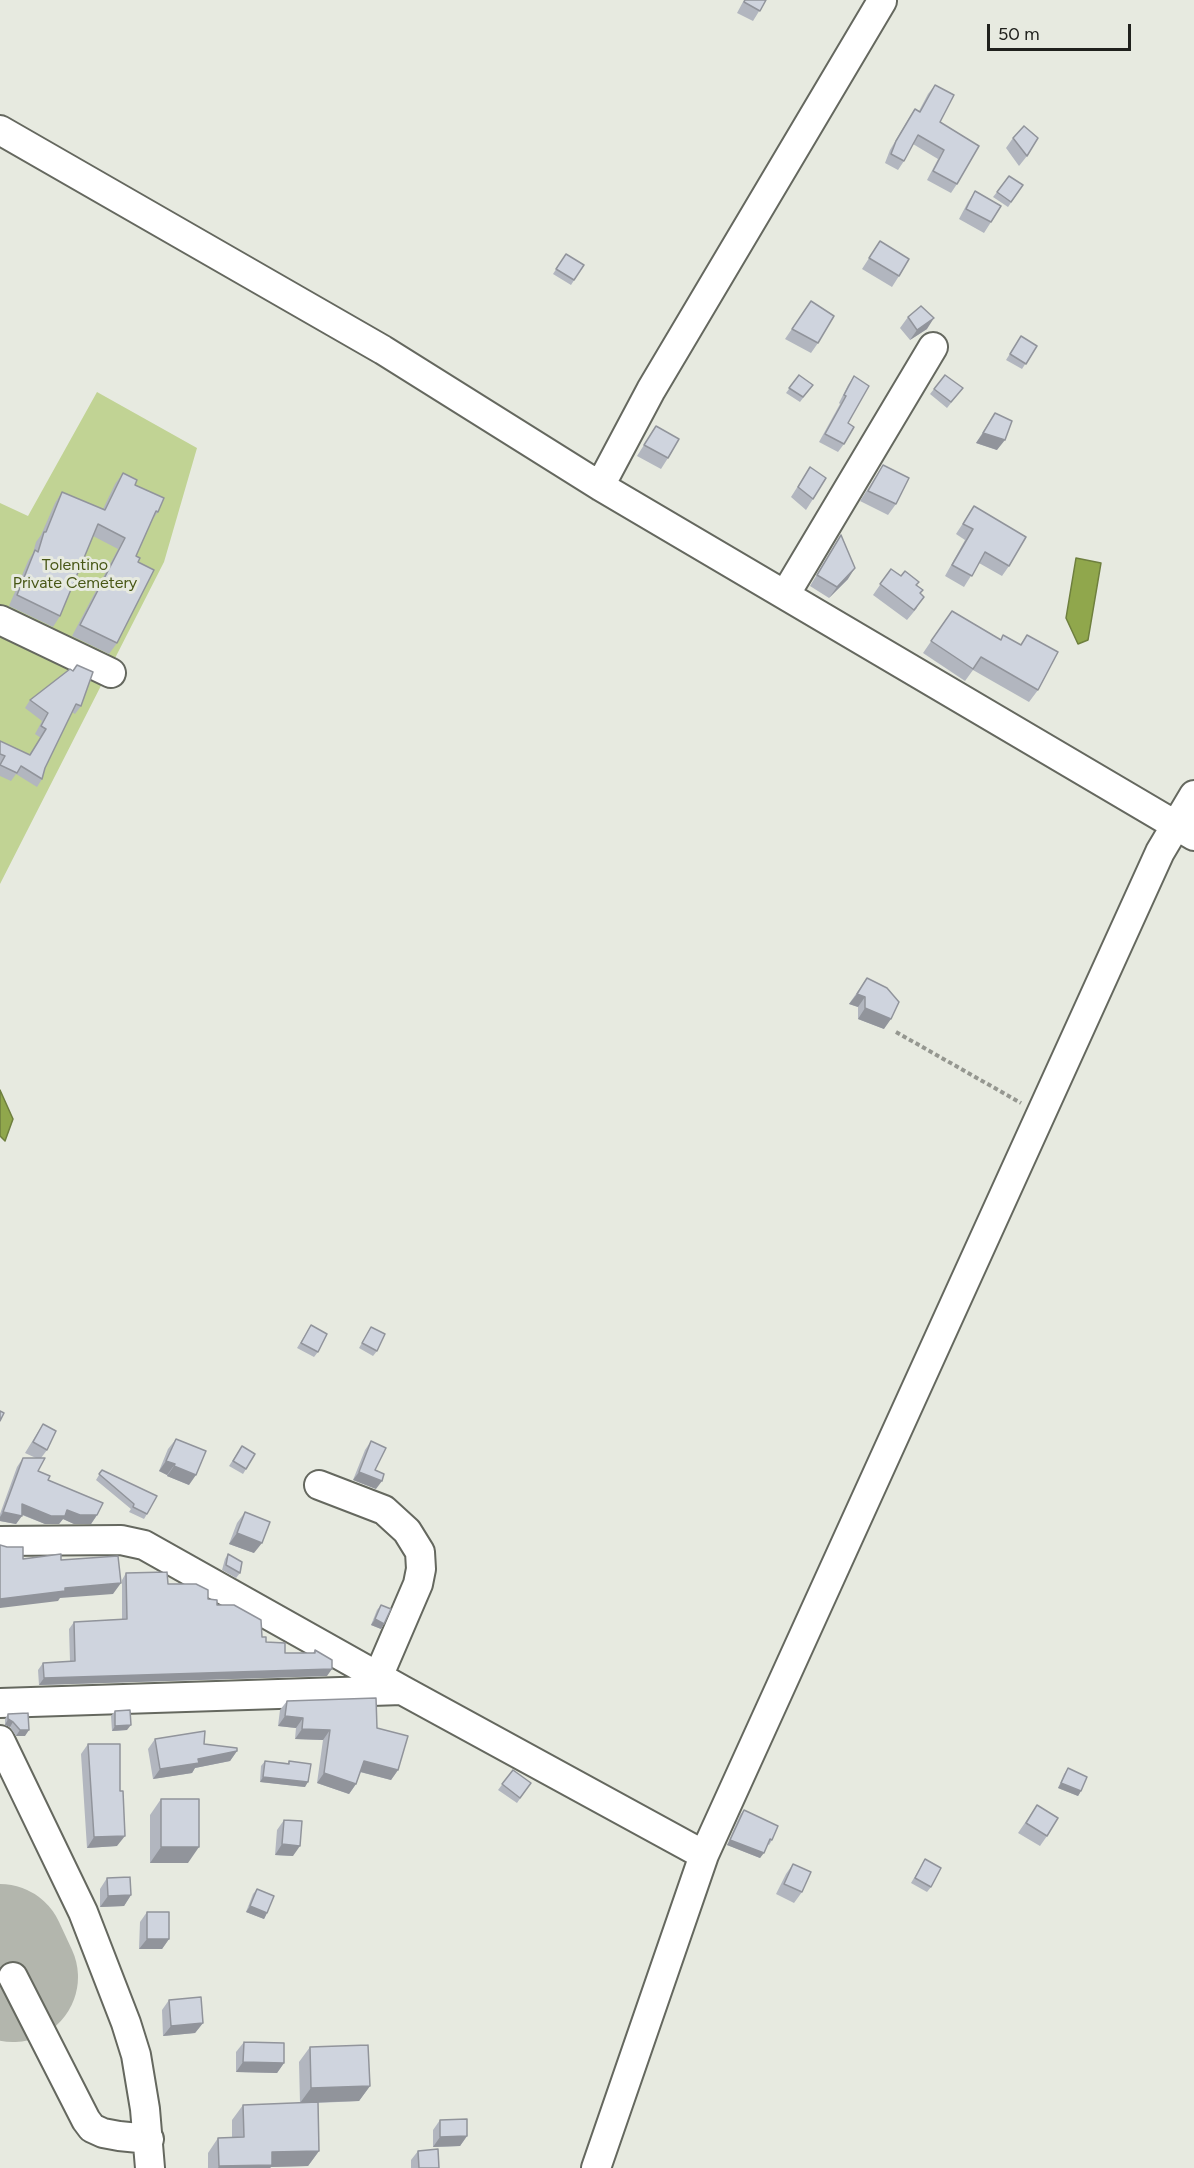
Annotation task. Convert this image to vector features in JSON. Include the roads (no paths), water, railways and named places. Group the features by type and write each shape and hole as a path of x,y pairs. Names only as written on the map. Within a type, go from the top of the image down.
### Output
{"street":[{"path":"600,486 657,380 882,1"},
{"path":"0,130 383,350 600,486 1185,831"},
{"path":"785,595 933,347"},
{"path":"0,620 111,673"},
{"path":"596,2168 704,1855 1160,852 1185,831 1194,795"},
{"path":"319,1485 384,1510 407,1532 420,1552 422,1569 390,1683"},
{"path":"0,1541 121,1540 136,1542 704,1855"},
{"path":"0,1703 390,1683"},
{"path":"0,1740 83,1912 126,2023 136,2055 149,2139 150,2168"},
{"path":"13,1977 92,2128 103,2133 149,2139"}],"park label":[{"name":"Tolentino Private Cemetery","path":"75,574"}]}
